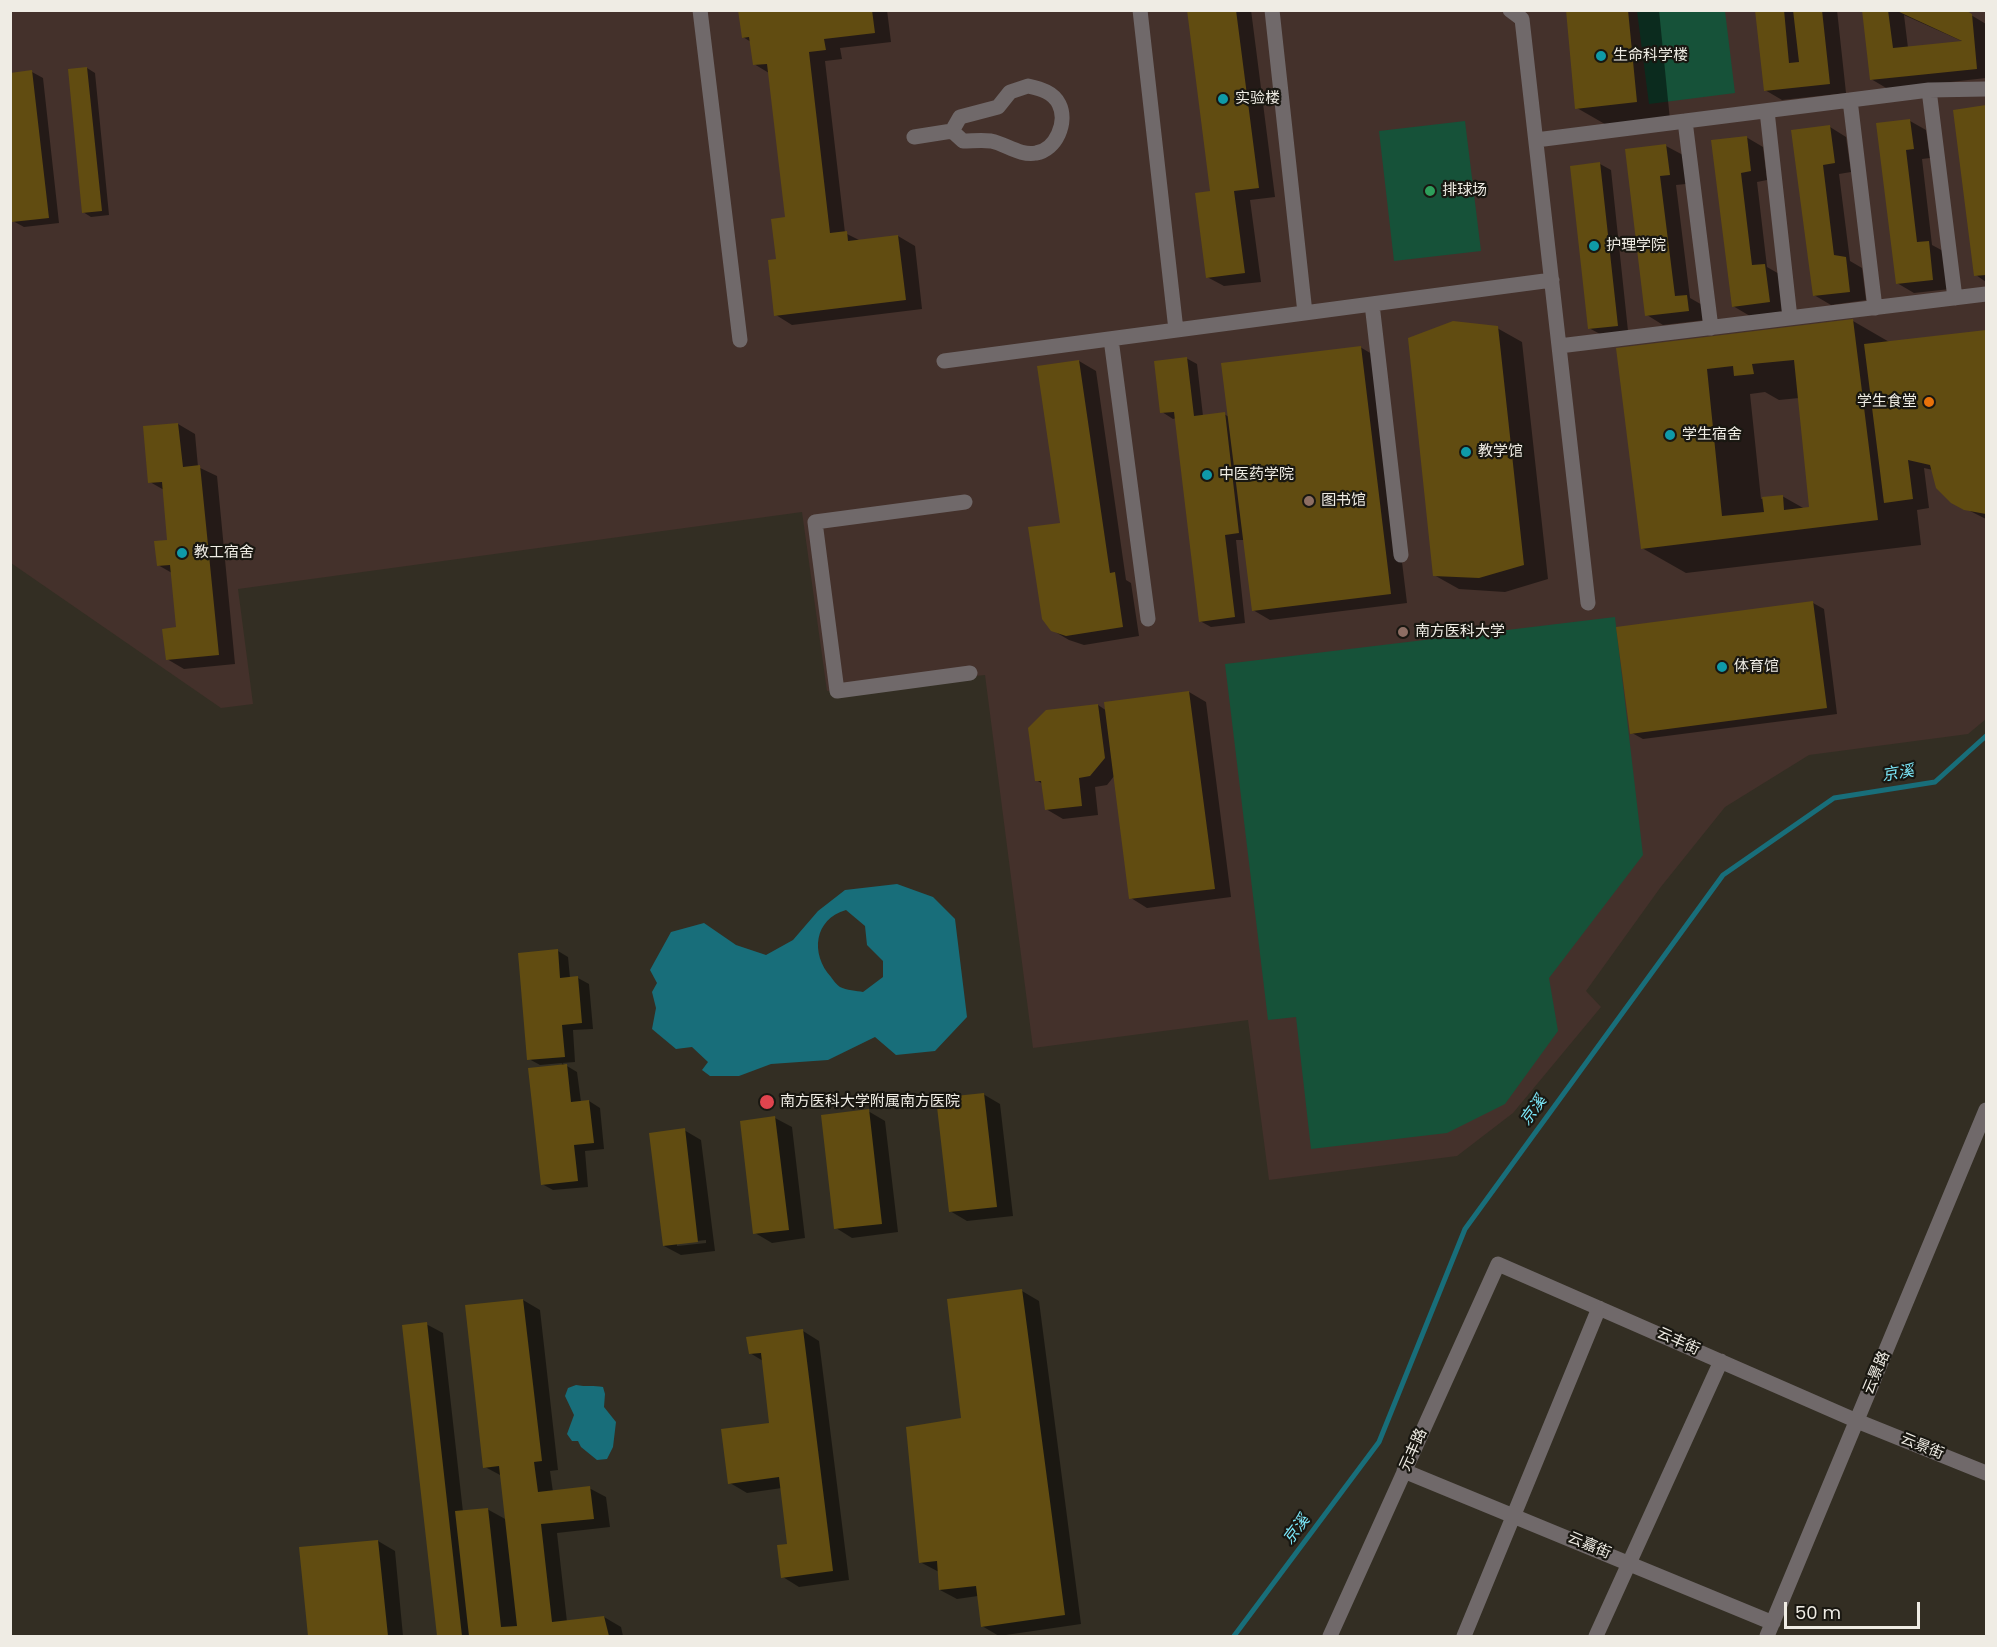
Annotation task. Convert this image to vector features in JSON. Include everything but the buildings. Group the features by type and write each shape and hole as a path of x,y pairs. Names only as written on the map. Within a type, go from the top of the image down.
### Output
{"street":[{"path":"700,10 740,340"},
{"path":"1140,10 1176,330"},
{"path":"1272,10 1305,313"},
{"path":"1510,10 1522,19 1588,603"},
{"path":"1028,86 1048,91 1060,105 1062,129 1049,147 1036,153 1017,151 1006,145 989,141 963,141 952,131 960,117 998,107 1010,92 1028,86"},
{"path":"1536,140 1929,90 1986,89"},
{"path":"1929,90 1955,298"},
{"path":"1850,100 1875,308"},
{"path":"1767,111 1790,318"},
{"path":"1685,121 1711,328"},
{"path":"914,137 952,131"},
{"path":"944,361 1552,279"},
{"path":"1559,346 1986,294"},
{"path":"1372,304 1401,555"},
{"path":"1111,339 1148,619"},
{"path":"965,502 815,522 837,691 970,673"},
{"name":"云景路","path":"1770,1630 1986,1110"},
{"name":"云丰街","path":"1498,1264 1857,1420"},
{"name":"元丰路","path":"1330,1636 1498,1264"},
{"path":"1464,1636 1599,1308"},
{"path":"1596,1636 1721,1361"},
{"name":"云景街","path":"1857,1420 1986,1473"},
{"name":"云嘉街","path":"1404,1471 1628,1563 1770,1630"}],"shaded area":[{"name":"南方医科大学","path":"1983,10 1986,12 1986,719 1968,734 1809,755 1725,807 1660,888 1586,991 1601,1007 1513,1113 1457,1156 1269,1180 1248,1020 1033,1048 985,675 827,691 802,512 238,589 253,704 221,708 11,563 11,11"}],"green space":[{"path":"1637,11 1725,11 1735,93 1649,104"},
{"name":"排球场","path":"1465,121 1481,251 1394,261 1379,131"},
{"path":"1615,617 1643,855 1549,978 1558,1031 1505,1104 1447,1133 1311,1149 1296,1017 1268,1020 1225,664"}],"water":[{"path":"897,884 933,897 955,919 967,1017 935,1051 896,1055 875,1037 828,1060 771,1064 739,1076 710,1076 702,1070 708,1062 692,1047 676,1049 652,1029 656,1008 652,992 657,983 650,970 671,932 704,923 736,945 766,955 793,940 818,911 845,890","holes":["846,910 865,926 867,945 883,961 883,977 863,992 845,989 840,987 824,968 818,948 819,938 827,921"]},
{"path":"576,1385 603,1387 604,1407 616,1422 613,1447 607,1459 597,1460 581,1447 578,1441 572,1441 567,1434 574,1415 565,1396 568,1388"}],"waterway":[{"name":"京溪","path":"1234,1636 1379,1442 1465,1229 1723,875 1834,798 1935,782 1986,736"}],"place":[{"name":"生命科学楼","path":"1601,56"},
{"name":"实验楼","path":"1223,99"},
{"name":"排球场","path":"1430,191"},
{"name":"护理学院","path":"1594,246"},
{"name":"学生食堂","path":"1929,402"},
{"name":"学生宿舍","path":"1670,435"},
{"name":"教学馆","path":"1466,452"},
{"name":"中医药学院","path":"1207,475"},
{"name":"图书馆","path":"1309,501"},
{"name":"教工宿舍","path":"182,553"},
{"name":"南方医科大学","path":"1403,632"},
{"name":"体育馆","path":"1722,667"},
{"name":"南方医科大学附属南方医院","path":"767,1102"}]}
